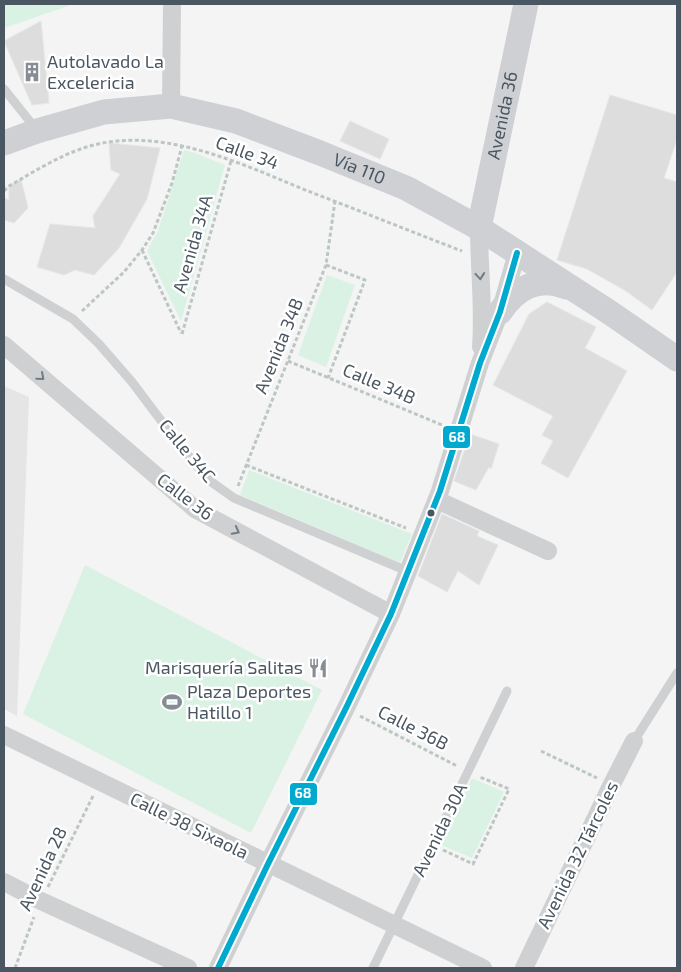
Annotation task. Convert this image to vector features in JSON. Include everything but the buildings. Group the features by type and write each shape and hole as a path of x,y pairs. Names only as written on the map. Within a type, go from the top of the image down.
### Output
{"main road":[{"name":"Avenida 36","path":"479,228 526,4"},
{"name":"Vía 110","path":"4,143 104,112 171,106 236,121 406,188 479,228 574,291 610,312 677,359"},
{"path":"500,312 510,298 524,288 541,283 558,284 574,291"}],"street":[{"path":"171,106 172,4"},
{"path":"479,228 482,293 480,364"},
{"path":"218,968 391,614 437,500 460,433 480,364 500,312 517,253"},
{"name":"Calle 36","path":"4,345 195,508 391,614"},
{"path":"437,500 548,551"},
{"name":"Calle 38 Sixaola","path":"4,735 483,968"},
{"name":"Avenida 32 Tárcoles","path":"524,968 634,741"},
{"path":"4,882 41,901 188,968"}],"lane":[{"path":"4,89 38,131"},
{"name":"Calle 34C","path":"4,279 73,320 99,344 132,382 210,481 234,498 407,571"},
{"path":"634,741 677,673"},
{"name":"Avenida 30A","path":"373,968 507,691"}],"path":[{"name":"Calle 34","path":"4,191 9,186 63,156 98,144 137,140 192,147 479,258"},
{"path":"73,320 124,272 153,233 172,183 182,146"},
{"name":"Avenida 34A","path":"142,250 182,334 231,161"},
{"name":"Avenida 34B","path":"234,498 326,265 335,201"},
{"path":"326,265 365,280 328,378"},
{"name":"Calle 34B","path":"288,361 460,433"},
{"path":"246,465 422,535"},
{"name":"Calle 36B","path":"346,708 468,772 508,789 474,864 433,846"},
{"path":"541,751 612,784"},
{"name":"Avenida 28","path":"15,968 41,901 100,783"}],"shaded area":[{"path":"4,386 29,397 17,716 4,709"}],"green space":[{"path":"4,4 74,4 4,28"},
{"path":"184,150 225,165 181,321 147,251 158,231"},
{"path":"327,275 355,285 326,367 298,355"},
{"path":"249,470 412,534 400,563 240,495"},
{"name":"Plaza Deportes Hatillo 1","path":"85,565 322,690 251,833 23,714"},
{"path":"472,778 504,792 472,858 439,844"}],"transit line":[{"name":"68","path":"218,968 391,614 440,491 480,363 500,312 517,253"}],"place":[{"name":"Autolavado La Excelericia","path":"32,72"},
{"name":"Marisquería Salitas","path":"318,668"},
{"name":"Plaza Deportes Hatillo 1","path":"172,702"}]}
